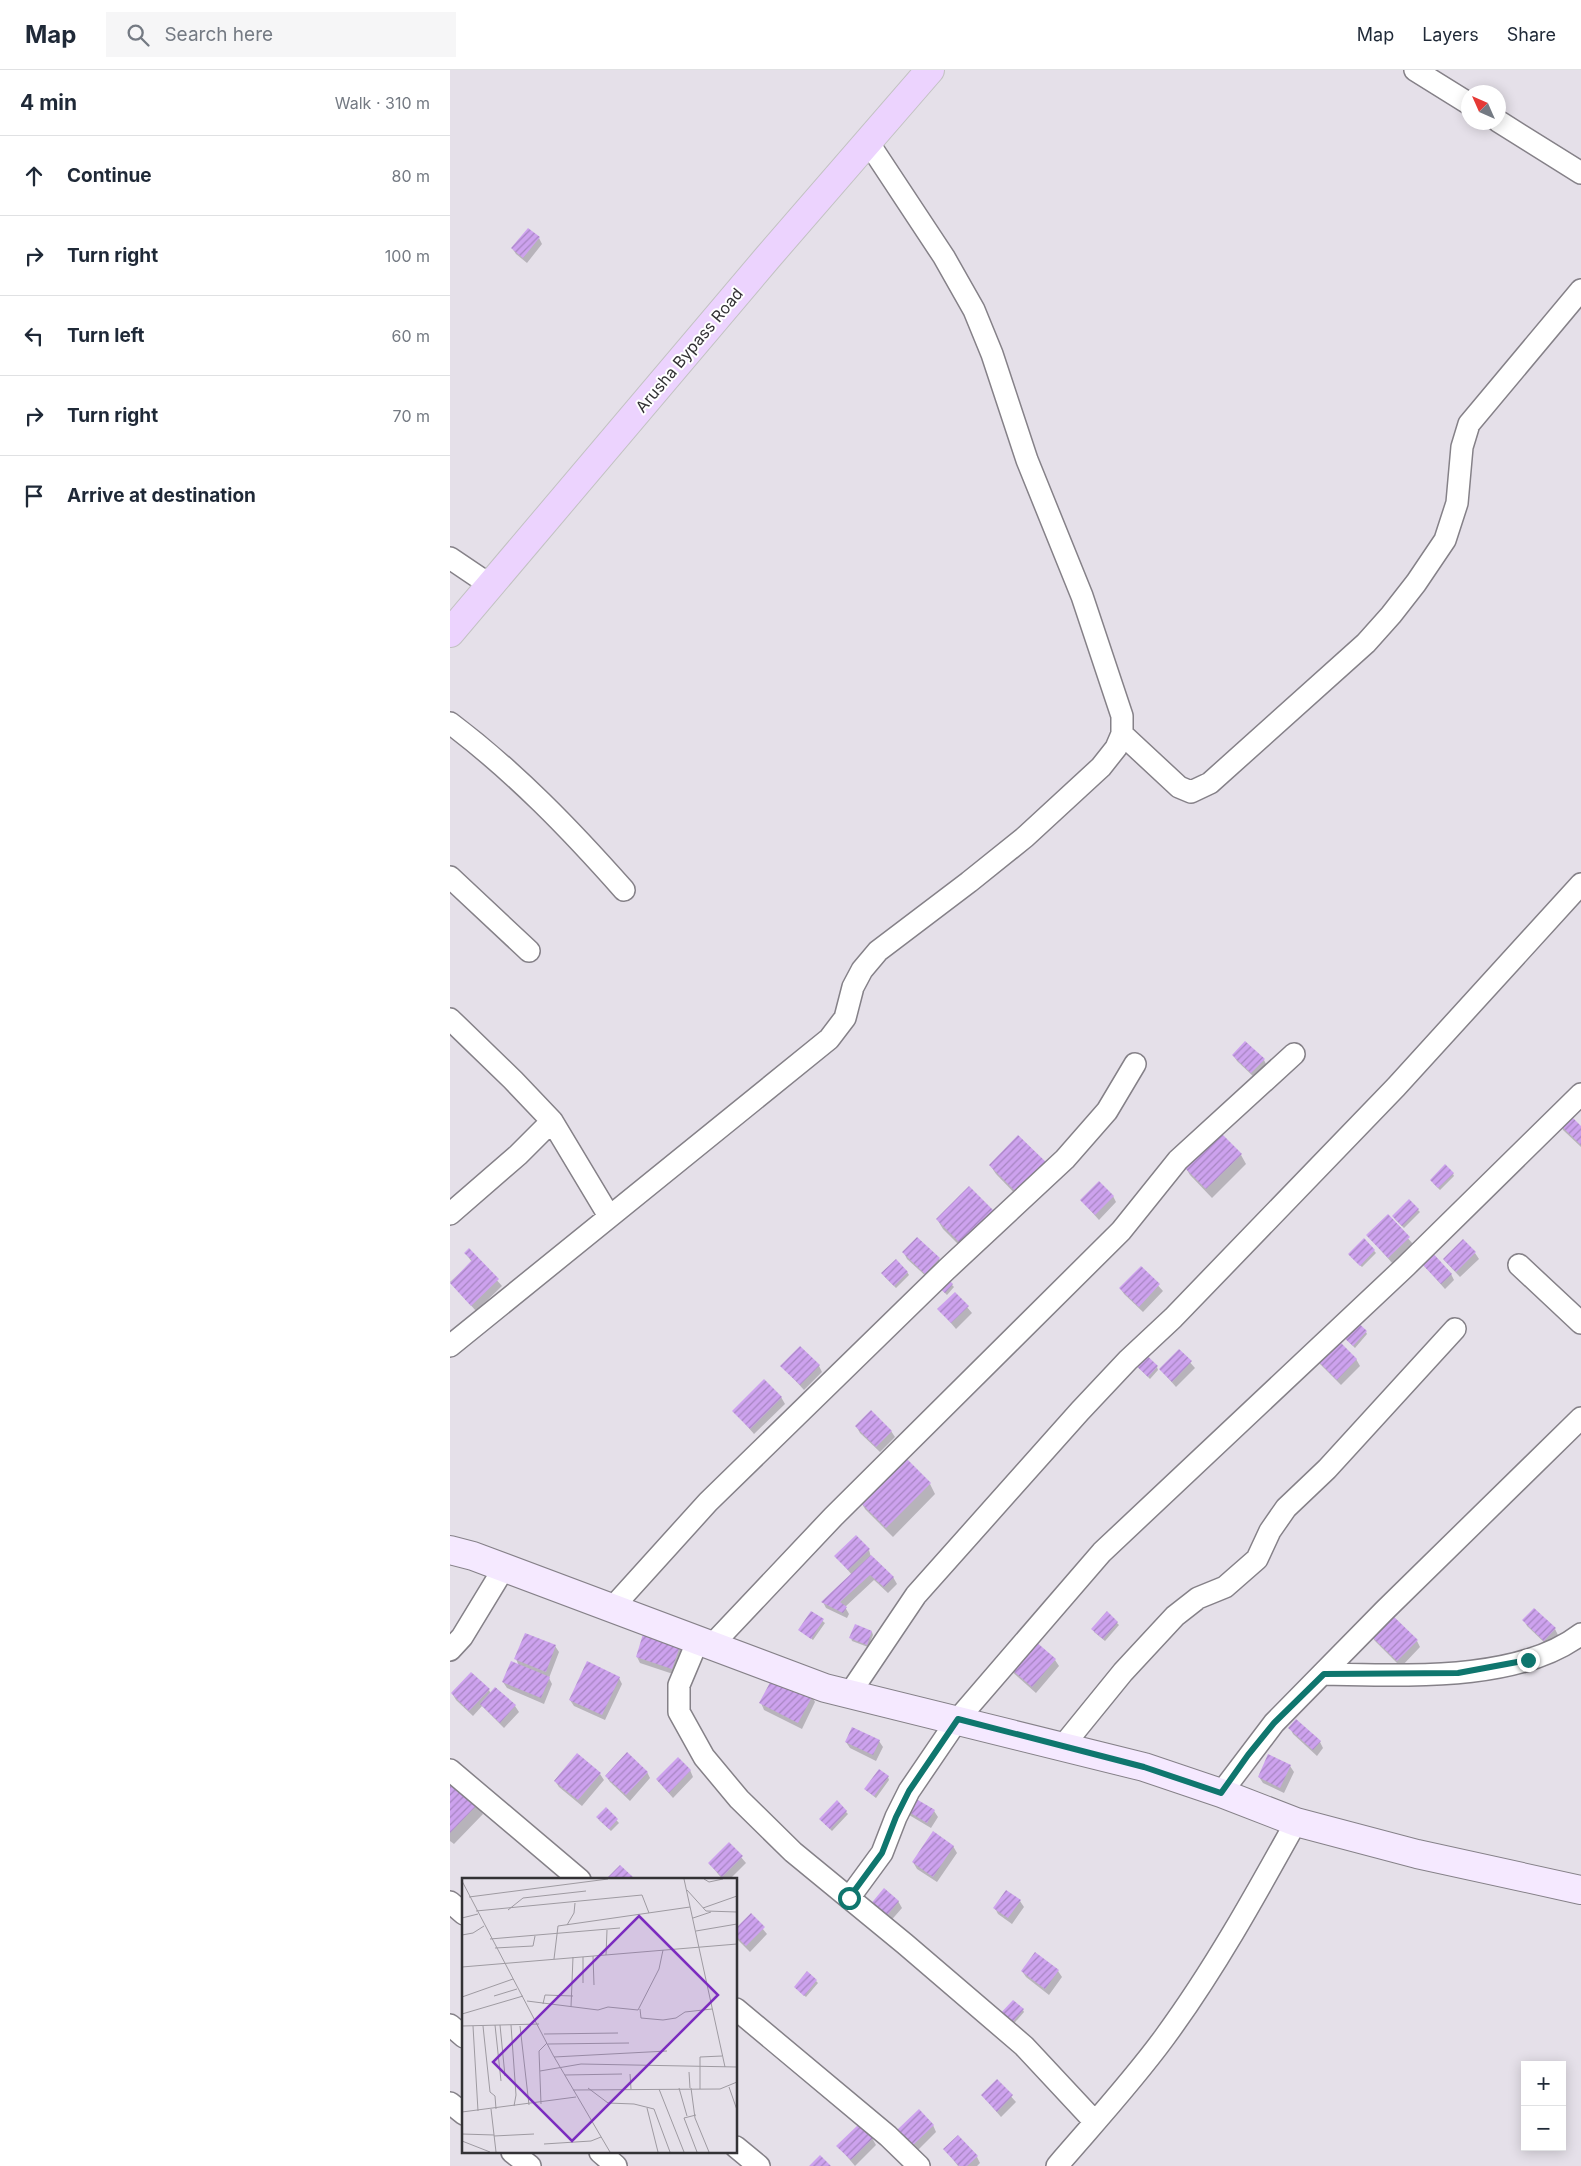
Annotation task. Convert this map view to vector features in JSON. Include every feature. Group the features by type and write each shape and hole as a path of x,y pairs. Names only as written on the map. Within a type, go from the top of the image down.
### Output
{"main road":[{"name":"Arusha Bypass Road","path":"450,632 930,70"}],"street":[{"path":"1415,70 1461,99"},
{"path":"1506,127 1581,173"},
{"path":"450,1346 609,1216 649,1187 829,1039 844,1018 853,987 862,970 878,951 969,882 1050,814 1101,767 1116,748 1122,734 1122,716 1092,624 1027,460 992,354 974,310 944,258 868,142"},
{"path":"1122,734 1179,787 1191,792 1210,783 1366,643 1392,616 1445,540 1457,503 1462,447 1469,424 1581,290"},
{"path":"450,558 490,584"},
{"path":"450,723 534,793 567,825 624,890"},
{"path":"450,877 529,951"},
{"path":"850,1693 916,1595 1080,1411 1128,1360 1173,1318 1396,1087 1581,884"},
{"path":"450,1019 552,1121 609,1216"},
{"path":"1094,2121 1024,2046 794,1852 739,1799 704,1757 678,1712 679,1685 705,1643 1121,1231 1178,1160 1294,1054"},
{"path":"613,1607 708,1502 947,1269 1065,1159 1107,1112 1135,1064"},
{"path":"849,1898 882,1853 896,1817 909,1791 958,1719 1102,1552 1406,1266 1581,1094"},
{"path":"450,1214 518,1155 552,1121"},
{"path":"1519,1265 1581,1323"},
{"path":"1062,1747 1123,1672 1175,1616 1198,1598 1225,1587 1257,1559 1270,1531 1286,1508 1327,1469 1456,1329"},
{"path":"1221,1793 1274,1723 1385,1610 1581,1418"},
{"path":"450,1550 613,1607 825,1688 958,1719 1144,1767 1221,1793 1296,1822 1417,1854 1581,1890"},
{"path":"450,1650 462,1637 504,1568"},
{"path":"1324,1674 1458,1673 1528,1660 1569,1643 1581,1634"},
{"path":"450,1770 578,1878"},
{"path":"1057,2166 1136,2074 1201,1984 1249,1907 1296,1822"},
{"path":"450,1902 462,1912"},
{"path":"738,2011 881,2129 918,2166"},
{"path":"450,2025 462,2034"},
{"path":"450,2104 462,2113"},
{"path":"738,2149 759,2166"},
{"path":"515,2154 530,2166"},
{"path":"602,2154 616,2166"}],"building":[{"path":"528,228 540,237 523,258 511,248"},
{"path":"1245,1041 1265,1059 1251,1073 1232,1055"},
{"path":"1568,1113 1581,1126 1581,1145 1558,1123"},
{"path":"1218,1130 1242,1154 1206,1189 1182,1165"},
{"path":"1018,1135 1049,1165 1019,1195 989,1165"},
{"path":"1445,1164 1454,1173 1438,1188 1430,1180"},
{"path":"1099,1181 1114,1196 1095,1215 1080,1200"},
{"path":"969,1186 994,1211 961,1244 936,1219"},
{"path":"1409,1199 1419,1209 1402,1226 1392,1216"},
{"path":"1388,1214 1410,1237 1388,1258 1366,1235"},
{"path":"917,1237 940,1258 925,1274 902,1252"},
{"path":"1364,1238 1375,1250 1360,1266 1348,1254"},
{"path":"1463,1239 1476,1252 1456,1272 1443,1259"},
{"path":"469,1248 499,1279 471,1306 450,1283 472,1260 464,1253"},
{"path":"1430,1250 1452,1274 1441,1284 1419,1261"},
{"path":"896,1259 908,1272 894,1286 881,1273"},
{"path":"1141,1266 1160,1284 1139,1307 1119,1288"},
{"path":"946,1277 953,1284 945,1293 937,1286"},
{"path":"955,1292 969,1306 951,1323 937,1309"},
{"path":"1354,1319 1367,1331 1353,1346 1340,1334"},
{"path":"1333,1335 1357,1359 1337,1380 1313,1356"},
{"path":"800,1346 820,1365 800,1385 780,1366"},
{"path":"1179,1349 1192,1361 1172,1382 1159,1369"},
{"path":"1141,1350 1158,1366 1148,1377 1130,1360"},
{"path":"764,1379 782,1397 750,1429 732,1411"},
{"path":"871,1410 892,1431 876,1447 855,1426"},
{"path":"903,1455 931,1483 886,1528 858,1500"},
{"path":"856,1535 870,1549 848,1570 834,1556"},
{"path":"871,1555 894,1577 884,1587 870,1575 840,1602 847,1607 843,1613 821,1602"},
{"path":"1534,1608 1556,1628 1544,1641 1522,1620"},
{"path":"811,1611 824,1619 811,1639 798,1630"},
{"path":"1107,1611 1118,1622 1103,1639 1091,1629"},
{"path":"1390,1613 1418,1640 1397,1661 1369,1634"},
{"path":"855,1624 872,1631 867,1645 849,1638"},
{"path":"525,1633 556,1645 546,1672 514,1659"},
{"path":"643,1634 680,1646 672,1669 636,1657"},
{"path":"1028,1635 1056,1659 1032,1687 1004,1663"},
{"path":"511,1661 550,1677 541,1698 502,1682"},
{"path":"587,1661 620,1677 602,1715 569,1700"},
{"path":"471,1672 490,1689 469,1711 451,1693"},
{"path":"774,1675 813,1695 798,1723 759,1703"},
{"path":"495,1687 516,1705 500,1723 480,1704"},
{"path":"1296,1719 1321,1741 1313,1750 1288,1728"},
{"path":"852,1727 880,1740 873,1755 845,1742"},
{"path":"627,1752 648,1772 626,1795 605,1776"},
{"path":"577,1753 601,1773 578,1800 554,1781"},
{"path":"1268,1754 1291,1765 1280,1788 1258,1777"},
{"path":"678,1757 691,1770 669,1793 656,1779"},
{"path":"879,1769 889,1776 874,1796 864,1789"},
{"path":"450,1777 478,1804 450,1833"},
{"path":"906,1793 935,1810 927,1823 899,1806"},
{"path":"837,1800 847,1811 830,1829 819,1819"},
{"path":"606,1807 618,1819 609,1829 596,1817"},
{"path":"933,1831 954,1846 933,1877 912,1862"},
{"path":"729,1842 743,1856 722,1877 708,1863"},
{"path":"620,1865 633,1877 632,1878 607,1878"},
{"path":"884,1888 899,1901 884,1919 869,1906"},
{"path":"1006,1890 1021,1900 1008,1918 993,1908"},
{"path":"751,1913 765,1927 746,1946 738,1938 738,1926"},
{"path":"1035,1952 1059,1970 1045,1989 1021,1971"},
{"path":"807,1971 817,1980 804,1996 794,1987"},
{"path":"1013,2000 1024,2009 1008,2027 997,2017"},
{"path":"997,2079 1013,2095 997,2112 981,2095"},
{"path":"919,2109 934,2125 913,2145 897,2130"},
{"path":"859,2124 873,2138 851,2160 836,2146"},
{"path":"958,2135 978,2156 967,2166 959,2166 943,2149"},
{"path":"820,2155 831,2166 809,2166"}],"route":[{"path":"849,1898 870,1872 882,1853 896,1817 909,1791 958,1719 1144,1767 1221,1793 1274,1723 1324,1674 1394,1675 1458,1673 1528,1660"}]}
